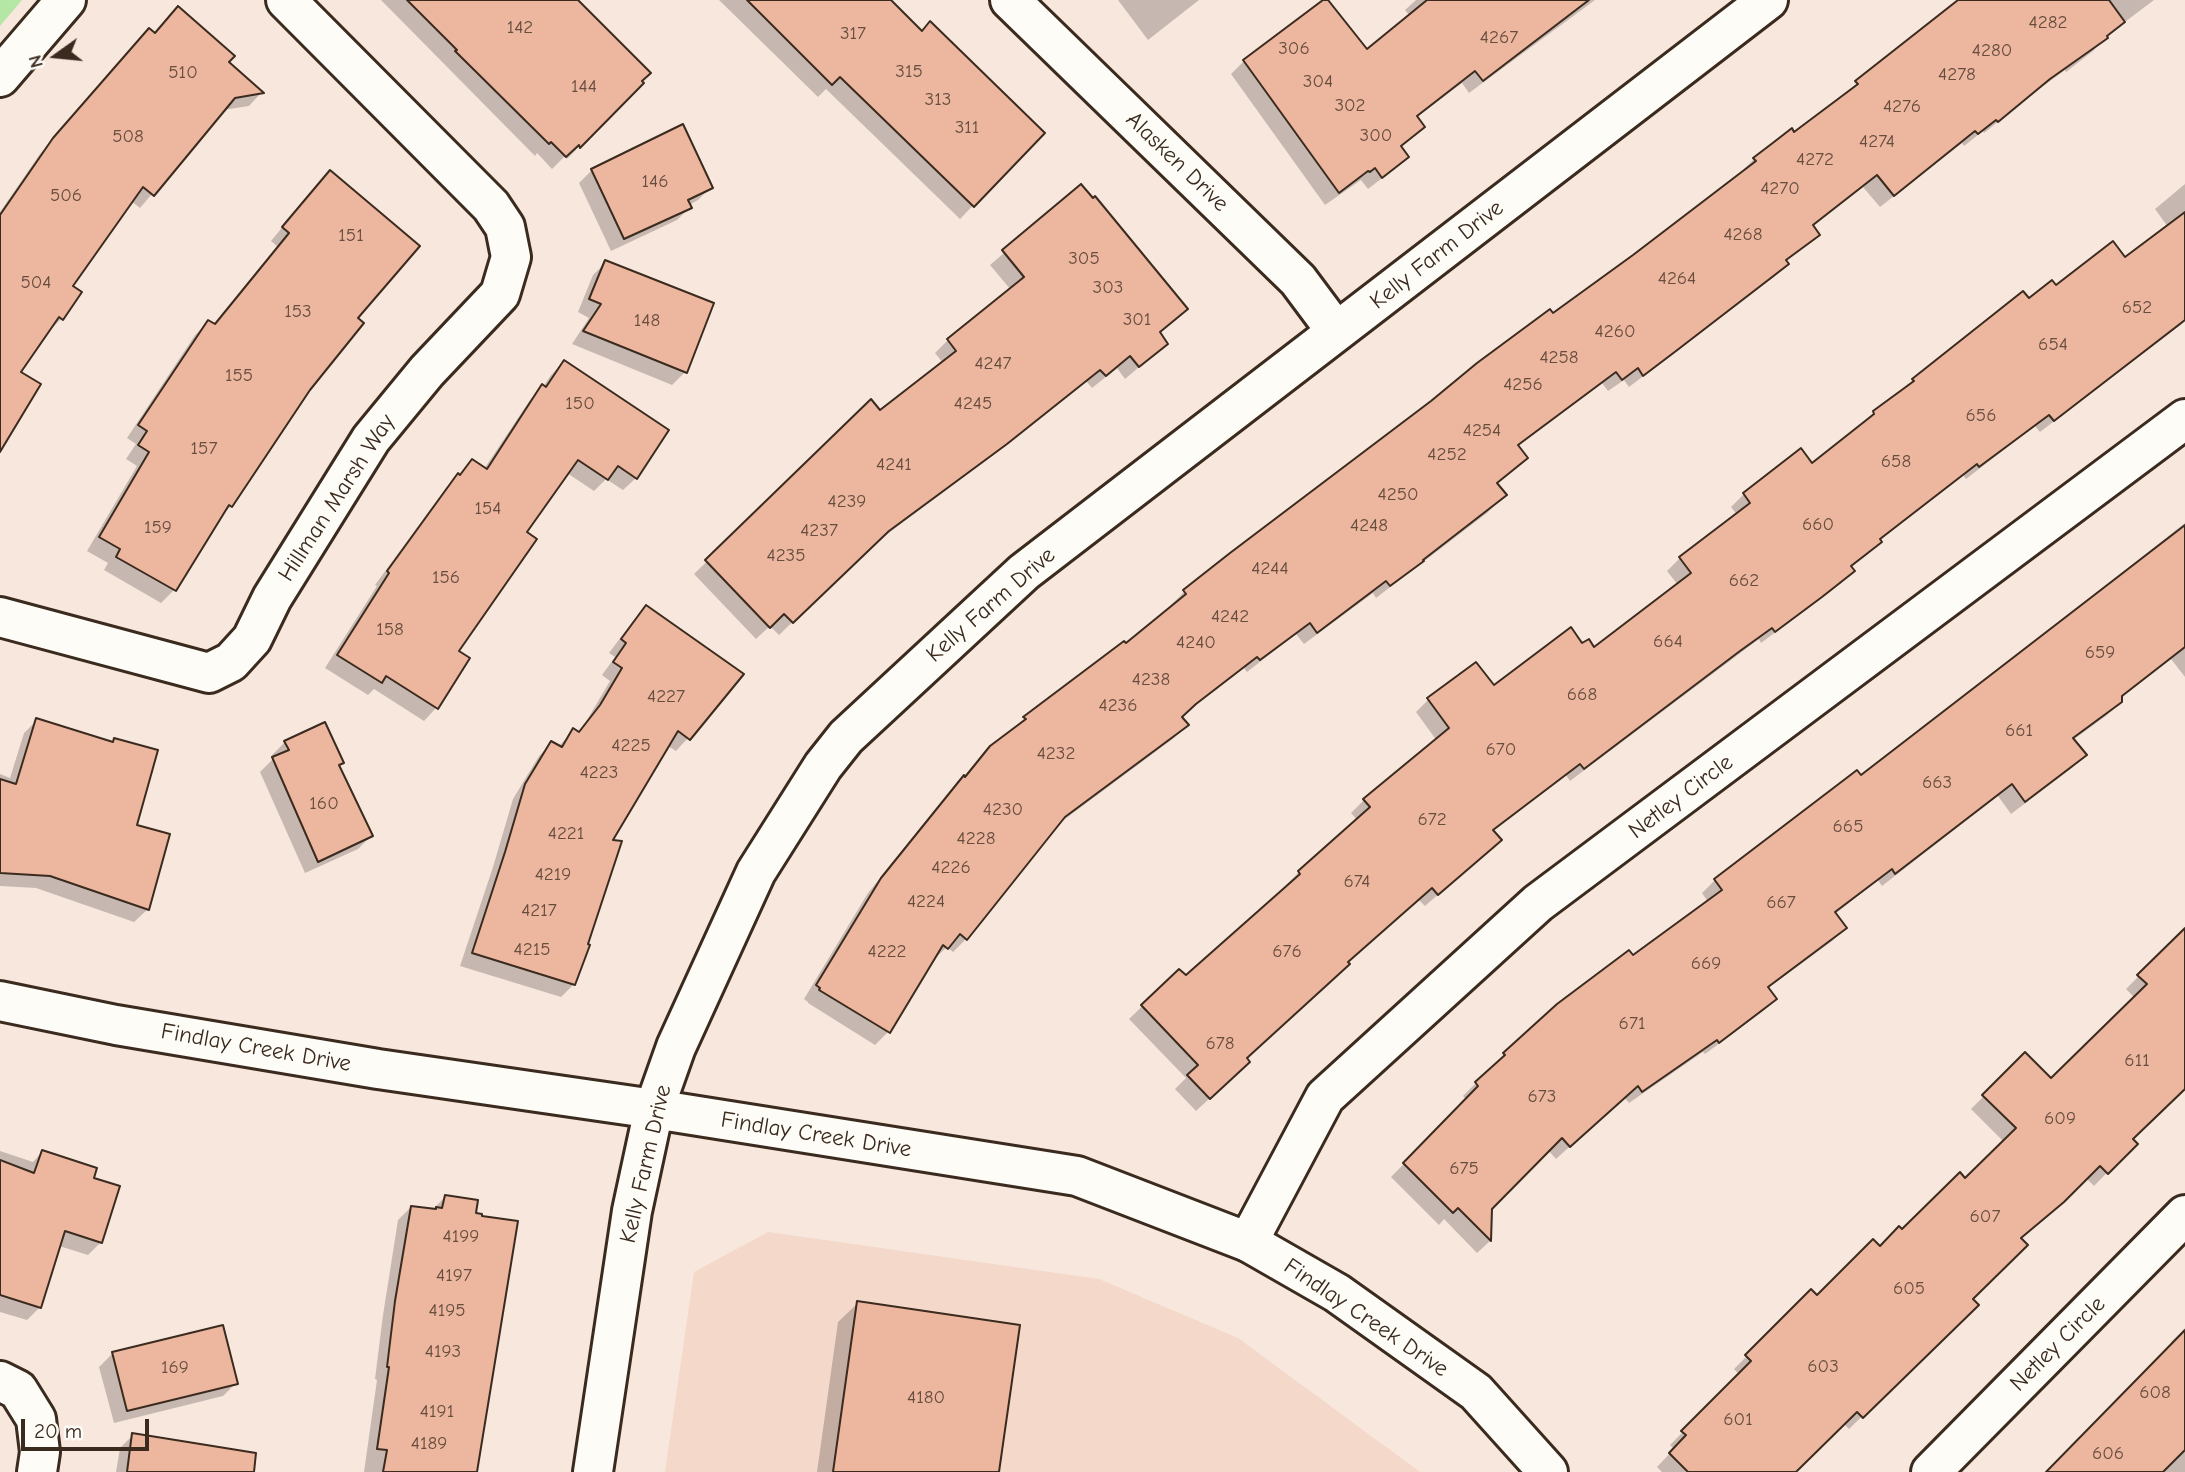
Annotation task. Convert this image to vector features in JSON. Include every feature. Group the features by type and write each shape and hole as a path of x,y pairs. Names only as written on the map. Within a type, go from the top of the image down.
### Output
{"street":[{"path":"0,76 66,0"},
{"name":"Hillman Marsh Way","path":"0,617 209,673 231,662 252,639 272,598 370,439 427,371 500,294 511,257 505,227 491,206 286,0"},
{"name":"Alasken Drive","path":"1010,0 1298,280 1336,331"},
{"name":"Kelly Farm Drive","path":"593,1472 632,1211 654,1109 676,1047 756,872 823,766 846,737 1024,572 1768,0"},
{"name":"Netley Circle","path":"1248,1242 1325,1097 1538,903 2185,419"},
{"name":"Findlay Creek Drive","path":"0,1001 116,1025 350,1064 1077,1176 1248,1242 1337,1293 1476,1392 1548,1472"},
{"name":"Netley Circle","path":"1931,1472 2185,1215"},
{"path":"0,1381 18,1390 36,1419 40,1452 37,1472"}],"shaded area":[{"path":"768,1232 1099,1279 1238,1338 1420,1472 665,1472 694,1272"}],"green space":[{"path":"0,0 22,0 0,26"}],"building":[{"path":"407,0 578,0 651,73 580,148 579,145 566,157 551,142 549,144"},
{"path":"747,0 891,0 922,31 930,21 1045,133 974,207 840,77 832,85"},
{"path":"1323,0 1328,0 1367,49 1427,0 1589,0 1483,81 1475,71 1417,116 1425,127 1401,146 1409,157 1382,178 1375,168 1339,193 1243,60"},
{"path":"1958,0 2109,0 2125,22 1998,122 1996,120 1978,134 1975,131 1894,196 1877,175 1813,225 1820,235 1786,260 1789,264 1643,376 1638,368 1622,380 1616,372 1518,445 1528,458 1497,483 1507,495 1424,561 1390,586 1386,581 1317,633 1310,623 1260,660 1257,657 1196,704 1182,717 1189,725 1065,817 967,940 960,934 948,949 943,945 890,1033 819,990 816,985 881,878 964,775 965,777 990,746 1026,719 1023,717 1124,641 1126,643 1186,594 1183,590 1477,363 1550,309 1553,313 1633,255 1756,161 1753,158 1792,128 1794,132 1858,84 1855,81"},
{"path":"178,6 235,56 229,62 264,93 235,98 154,196 143,187 73,286 82,292 63,320 59,317 21,372 41,384 0,452 0,215 53,138 149,28 155,33"},
{"path":"683,124 713,188 688,200 692,208 624,239 591,169"},
{"path":"330,170 420,246 358,318 364,323 310,390 232,507 229,505 176,591 116,557 120,549 99,537 149,452 138,445 147,431 138,425 208,320 215,324 289,233 282,227"},
{"path":"1081,184 1093,198 1095,196 1188,309 1160,332 1168,344 1139,367 1130,356 1106,376 1100,370 1007,444 889,531 793,623 784,614 770,628 705,560 871,399 880,410 956,351 947,339 1024,277 1002,250"},
{"path":"2185,212 2185,320 2054,421 2049,415 1979,467 1977,464 1880,539 1882,542 1851,566 1855,571 1775,632 1772,628 1584,769 1580,764 1493,830 1502,840 1438,895 1432,888 1348,962 1350,964 1247,1058 1250,1062 1210,1099 1187,1075 1198,1065 1141,1005 1179,969 1186,975 1300,874 1298,871 1370,807 1363,799 1449,728 1427,698 1476,662 1494,685 1571,627 1582,643 1589,639 1594,647 1691,573 1679,557 1750,503 1743,493 1801,448 1812,463 2023,291 2029,298 2052,280 2056,285 2113,241 2125,257"},
{"path":"605,260 714,303 687,373 583,331 601,304 589,299"},
{"path":"564,360 669,430 637,479 618,466 608,480 578,460 527,532 537,539 459,651 470,658 438,709 386,676 382,683 337,655 389,573 387,571 458,473 460,475 472,459 487,469 542,384 546,387"},
{"path":"2185,525 2185,647 2122,696 2122,702 2073,738 2087,755 2025,802 2012,784 1895,874 1892,869 1835,912 1847,928 1768,987 1777,999 1719,1043 1717,1040 1642,1092 1638,1086 1570,1147 1562,1138 1492,1209 1491,1241 1458,1208 1453,1213 1403,1163 1478,1086 1475,1082 1505,1055 1503,1053 1557,1004 1629,950 1633,955 1722,890 1714,879 1857,770 1861,775"},
{"path":"646,605 744,674 690,740 678,731 613,840 622,841 575,985 472,953 525,784 551,741 562,747 573,728 579,732 600,705 622,668 613,662 626,643 621,639"},
{"path":"36,718 113,742 114,738 158,750 137,825 170,834 149,910 50,876 0,873 0,779 16,784"},
{"path":"325,722 344,763 339,765 373,836 318,862 272,757 289,750 284,741"},
{"path":"2185,928 2185,1089 2133,1139 2138,1144 2108,1174 2100,1166 2064,1202 2021,1238 2028,1245 1973,1299 1979,1305 1863,1418 1857,1412 1796,1472 1688,1472 1669,1453 1686,1435 1681,1431 1751,1361 1745,1355 1811,1289 1817,1295 1873,1239 1880,1246 1899,1226 1902,1229 1960,1172 1965,1178 2016,1128 1982,1095 2025,1052 2051,1078 2147,984 2137,975"},
{"path":"42,1150 97,1168 94,1178 120,1186 102,1243 65,1231 41,1308 0,1295 0,1160 34,1173"},
{"path":"445,1195 478,1200 476,1213 482,1216 518,1221 477,1472 383,1472 387,1450 377,1449 395,1301 411,1206 442,1208"},
{"path":"857,1301 1020,1325 999,1472 833,1472"},
{"path":"223,1325 238,1384 127,1411 112,1352"},
{"path":"2185,1330 2185,1450 2163,1472 2046,1472"},
{"path":"132,1433 256,1453 254,1472 127,1472"}]}
